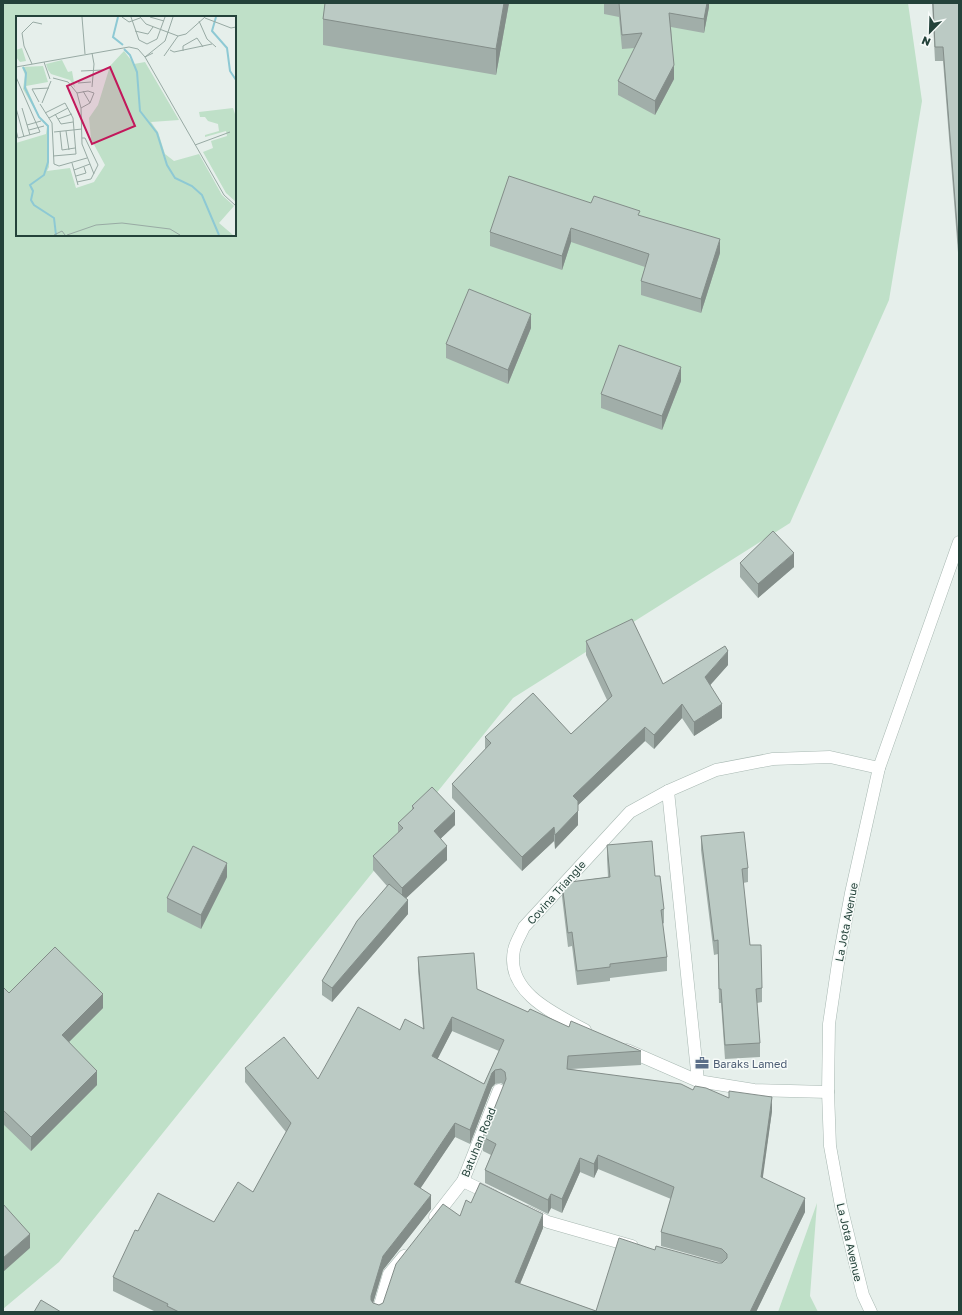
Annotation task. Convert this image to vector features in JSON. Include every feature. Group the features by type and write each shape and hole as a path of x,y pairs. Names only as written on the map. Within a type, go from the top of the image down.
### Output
{"street":[{"name":"La Jota Avenue","path":"871,1312 862,1295 841,1206 830,1146 828,1092 830,1024 838,963 851,893 879,768 959,542"},
{"name":"Covina Triangle","path":"594,1035 549,1010 524,990 516,975 513,964 514,949 524,928 630,812 668,791 716,770 773,759 830,757 879,768"},
{"path":"668,791 698,1081"},
{"path":"614,1045 698,1081 754,1090 828,1092"},
{"name":"Batuhan Road","path":"429,1224 463,1181 499,1090"},
{"path":"463,1181 505,1201"},
{"path":"520,1208 548,1222 645,1249"},
{"path":"378,1312 390,1274 409,1249"}],"green space":[{"path":"3,3 908,3 922,101 889,300 790,523 513,698 59,1262 3,1309"},
{"path":"817,1203 810,1296 818,1312 778,1312"}],"building":[{"path":"325,3 504,3 496,49 323,19"},
{"path":"619,3 707,3 704,19 669,13 674,65 655,101 618,81 642,33 622,35"},
{"path":"933,3 959,3 959,251 943,47 935,47"},
{"path":"509,176 591,203 594,196 640,211 638,215 720,239 701,299 641,281 649,254 571,228 562,256 490,232"},
{"path":"469,289 531,314 508,370 446,344"},
{"path":"619,345 681,367 662,416 601,394"},
{"path":"773,531 794,553 758,584 740,563"},
{"path":"632,619 663,684 725,646 728,651 705,677 722,704 694,722 682,704 654,735 645,727 573,796 578,801 578,811 555,835 554,827 522,857 452,784 491,743 485,737 533,693 571,734 612,696 586,641"},
{"path":"432,787 455,811 434,831 447,846 402,888 373,856 403,828 398,823 414,808 412,806"},
{"path":"744,832 748,868 742,869 750,945 761,945 762,988 756,989 760,1043 725,1045 721,989 719,989 718,940 714,941 701,836"},
{"path":"652,841 655,876 660,876 664,909 661,910 667,957 610,964 610,967 577,971 572,932 568,933 562,883 610,877 607,845"},
{"path":"193,846 227,863 201,915 167,898"},
{"path":"389,884 408,900 332,988 322,981 357,921"},
{"path":"55,947 103,994 62,1035 97,1071 31,1137 3,1110 3,987 9,993"},
{"path":"474,953 477,989 528,1012 530,1009 569,1027 571,1021 641,1051 568,1056 567,1069 681,1084 693,1090 695,1086 706,1088 729,1098 729,1091 772,1097 761,1177 805,1198 750,1312 179,1312 167,1306 168,1304 113,1277 135,1230 138,1231 158,1193 214,1222 238,1182 253,1192 291,1123 245,1068 284,1037 318,1079 358,1007 400,1030 405,1019 424,1029 418,957","holes":["452,1017 504,1040 484,1084 432,1056","501,1069 505,1072 506,1079 483,1137 496,1144 485,1170 548,1200 551,1194 562,1199 580,1158 594,1164 598,1155 674,1187 661,1232 722,1249 727,1254 727,1258 722,1263 718,1263 656,1246 655,1250 619,1238 596,1311 515,1282 543,1214 480,1183 471,1203 466,1200 460,1216 443,1204 396,1264 383,1303 379,1305 373,1303 371,1296 383,1256 431,1195 414,1184 455,1123 470,1130 492,1073 495,1070"]},
{"path":"3,1204 30,1234 3,1258"},
{"path":"41,1300 61,1312 34,1312"}],"place":[{"name":"Baraks Lamed","path":"702,1063"}]}
